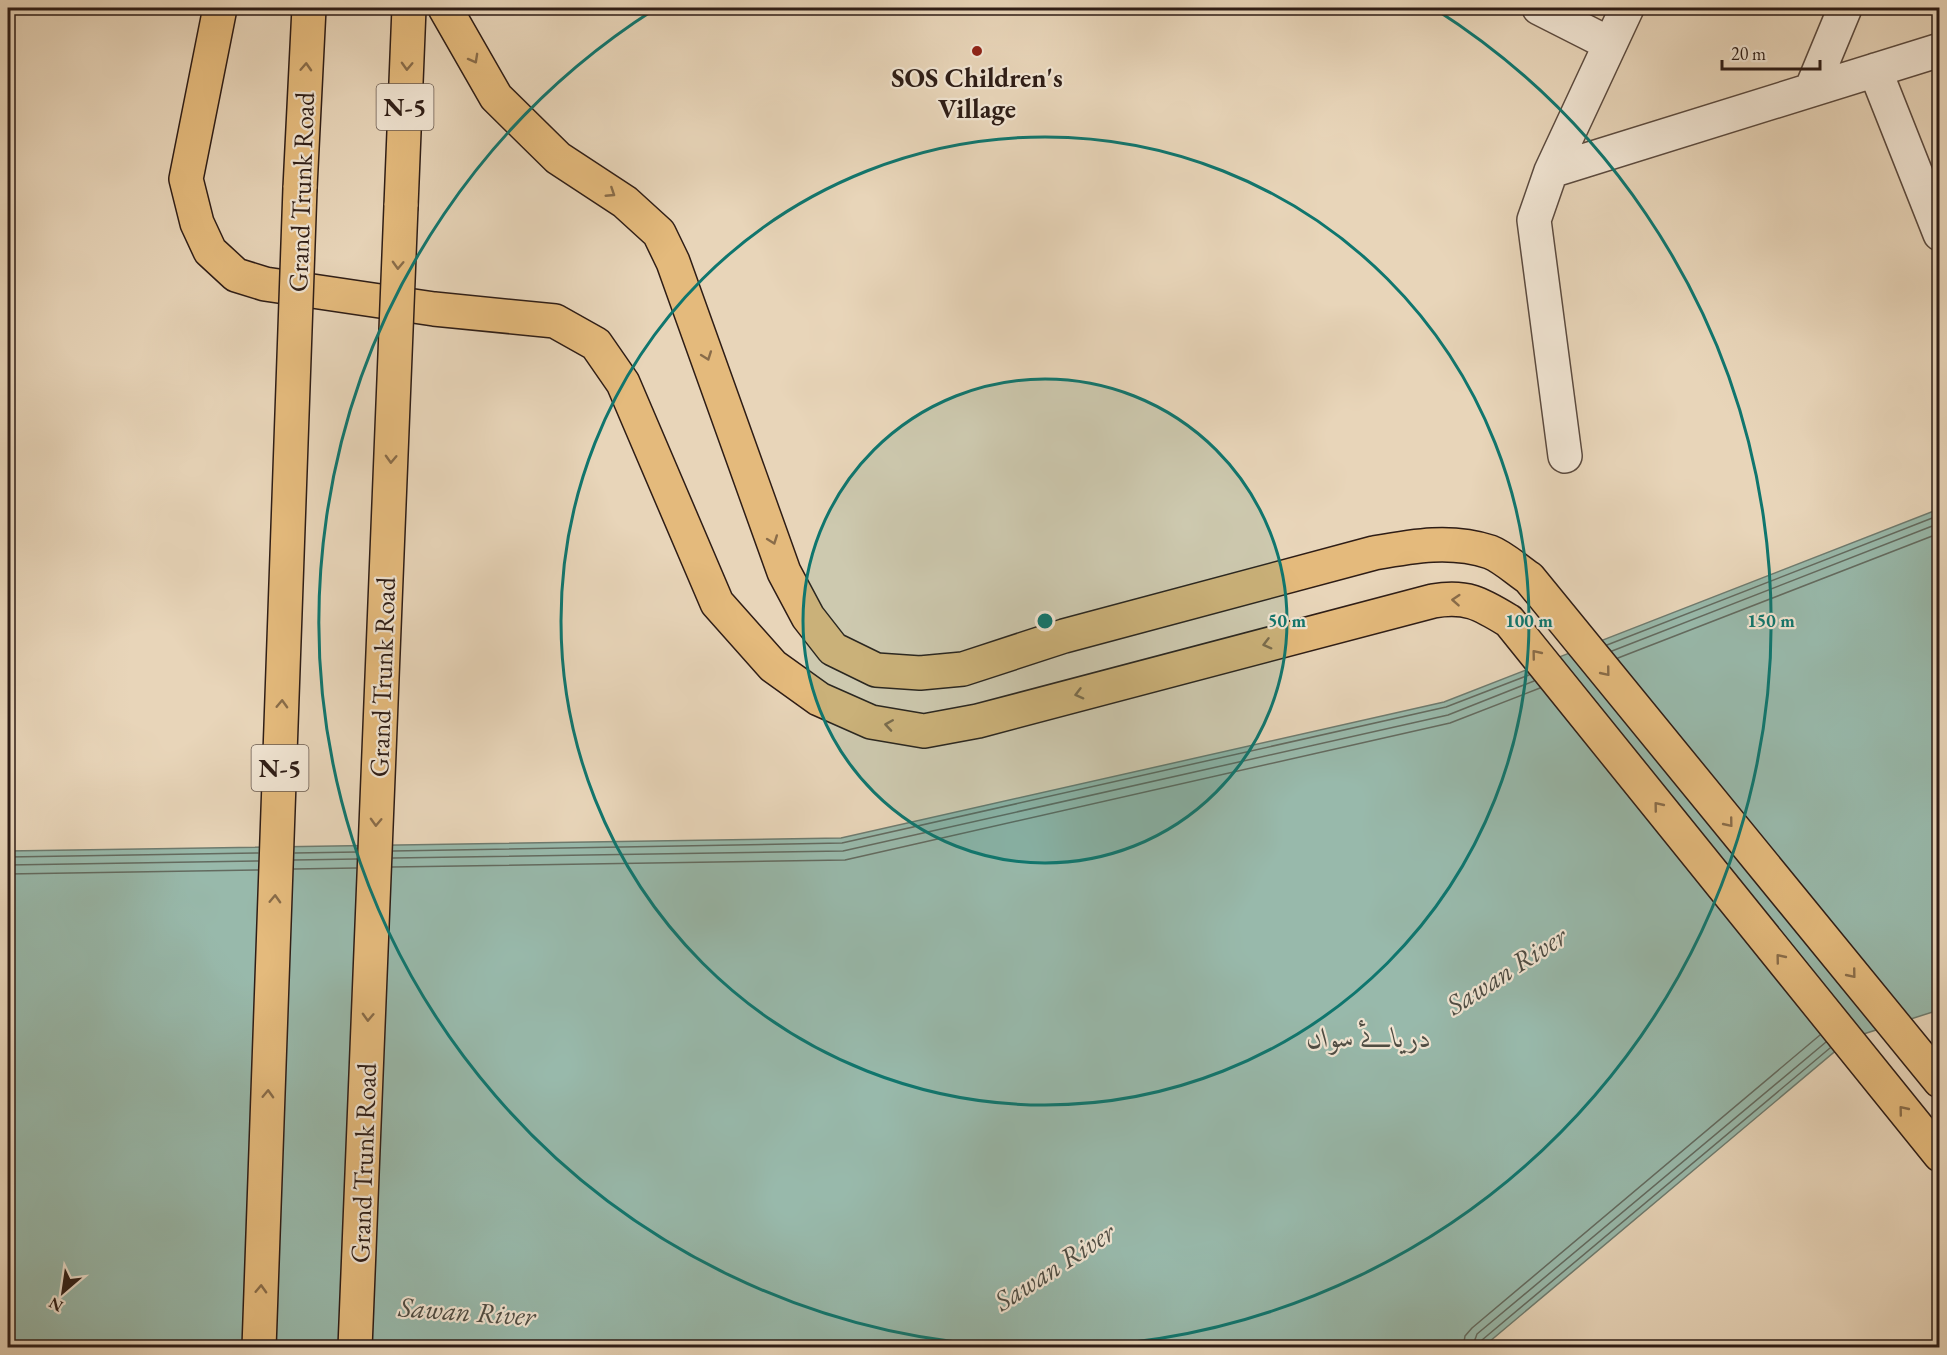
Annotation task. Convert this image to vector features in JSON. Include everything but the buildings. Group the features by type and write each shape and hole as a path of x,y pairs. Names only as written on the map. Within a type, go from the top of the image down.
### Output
{"main road":[{"path":"219,8 186,179 197,223 210,251 236,275 265,284 434,309 555,321 596,344 623,383 717,603 773,666 819,699 871,722 924,731 978,721 1434,601 1455,598 1480,604 1509,621 1940,1155"},
{"name":"Grand Trunk Road","path":"259,1347 300,188 309,8"},
{"name":"Grand Trunk Road","path":"355,1347 409,8"},
{"path":"445,8 496,97 558,158 625,202 659,233 673,262 784,572 808,617 833,649 876,670 920,673 963,669 1075,633 1374,553 1410,546 1451,543 1491,552 1529,578 1940,1081"}],"street":[{"path":"1539,8 1610,44"},
{"path":"1565,456 1533,220 1551,171 1627,8"},
{"path":"1811,90 1845,8"},
{"path":"1551,171 1940,50"},
{"path":"1875,70 1940,234"}],"water":[{"name":"دریائے سواں","path":"1939,509 1939,1010 1851,1038 1483,1347 8,1347 8,851 841,838 1444,702"}],"place":[{"name":"SOS Children's Village","path":"977,51"}],"water label":[{"name":"Sawan River","path":"1506,970"},
{"name":"Sawan River","path":"1054,1266"},
{"name":"Sawan River","path":"467,1311"}]}
